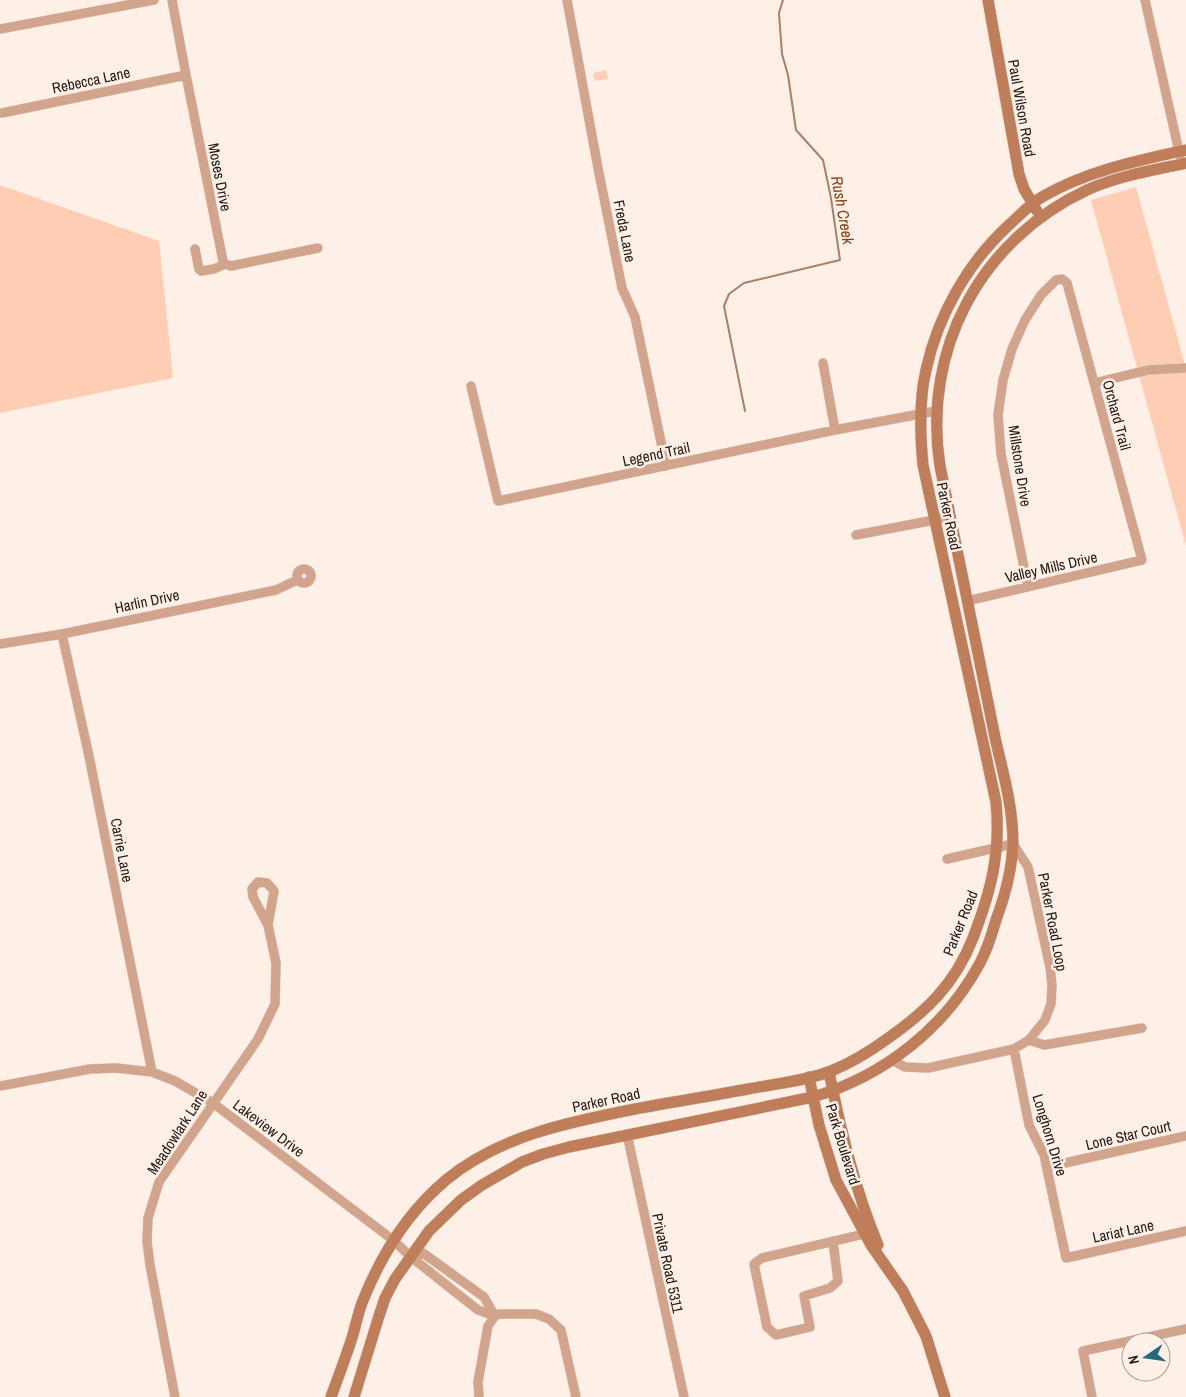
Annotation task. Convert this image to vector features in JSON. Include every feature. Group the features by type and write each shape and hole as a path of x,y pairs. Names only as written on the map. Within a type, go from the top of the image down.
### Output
{"main road":[{"name":"Paul Wilson Road","path":"988,0 1019,174 1024,189 1041,216"},
{"name":"Parker Road","path":"331,1397 364,1299 393,1240 427,1198 446,1180 474,1160 528,1134 585,1119 829,1072 870,1052 905,1026 931,1004 947,984 966,955 983,912 989,892 997,848 998,828 996,802 923,464 921,414 925,371 934,339 954,296 971,268 1007,227 1032,204 1065,186 1110,168 1182,151"},
{"name":"Parker Road","path":"354,1397 385,1298 395,1279 429,1231 445,1214 482,1185 514,1166 543,1154 627,1134 813,1097 833,1091 867,1075 892,1060 916,1041 951,1006 980,962 997,919 1006,888 1013,844 1008,788 995,737 936,440 936,411 944,362 954,332 982,276 1007,246 1041,216 1088,189 1136,174 1184,163"},
{"name":"Park Boulevard","path":"829,1072 857,1188 887,1268"},
{"name":"Park Boulevard","path":"809,1077 819,1125 836,1180 864,1234 903,1291 926,1336 945,1397"}],"street":[{"path":"0,29 154,0"},
{"name":"Moses Drive","path":"172,0 222,258 225,264"},
{"name":"Freda Lane","path":"567,0 622,288 635,317 666,466"},
{"path":"1145,0 1184,163"},
{"name":"Rebecca Lane","path":"2,113 186,75"},
{"path":"195,250 201,271 214,269 225,264 231,266 318,248"},
{"name":"Orchard Trail","path":"1062,279 1067,283 1142,560"},
{"name":"Millstone Drive","path":"1028,587 1001,454 998,415 1007,364 1025,320 1041,295 1056,280 1062,279"},
{"path":"823,363 835,430"},
{"path":"1094,383 1148,370 1186,368"},
{"name":"Legend Trail","path":"471,386 498,501 835,430 936,411"},
{"path":"856,535 950,517"},
{"name":"Valley Mills Drive","path":"967,601 1142,560"},
{"name":"Harlin Drive","path":"0,644 62,634 276,590 297,580"},
{"name":"Carrie Lane","path":"62,634 89,756 152,1072"},
{"path":"947,859 1013,844"},
{"name":"Parker Road Loop","path":"892,1060 905,1067 928,1068 1014,1049 1029,1040 1046,1020 1052,985 1050,967 1028,867 1013,844"},
{"name":"Meadowlark Lane","path":"175,1397 150,1265 147,1241 148,1218 159,1182 258,1039 275,1004 276,964 268,925"},
{"path":"1029,1040 1044,1045 1142,1028"},
{"name":"Longhorn Drive","path":"1014,1049 1029,1125 1044,1155 1066,1258"},
{"name":"Lakeview Drive","path":"0,1086 90,1069 116,1068 152,1072 175,1081 213,1103 393,1240 411,1257 478,1310 495,1316"},
{"name":"Private Road 5311","path":"627,1134 684,1397"},
{"name":"Lone Star Court","path":"1047,1167 1186,1136"},
{"name":"Lariat Lane","path":"1066,1258 1186,1231"},
{"path":"833,1242 838,1281 830,1288 804,1296 810,1327 776,1335 767,1327 754,1264 762,1258 864,1234"},
{"path":"411,1257 423,1253 484,1297 495,1316"},
{"path":"479,1397 478,1382 488,1326 495,1316 500,1314 536,1314 549,1319 561,1330 576,1397"},
{"path":"1092,1397 1083,1351 1186,1329"}],"shaded area":[{"path":"606,70 608,79 595,81 593,73"},
{"path":"0,185 159,241 173,378 0,413"},
{"path":"1136,187 1186,369 1186,546 1091,200"}],"waterway":[{"name":"Rush Creek","path":"745,411 724,306 729,294 744,283 840,260 831,198 823,160 796,130 788,75 782,54 779,13 783,0"}]}
